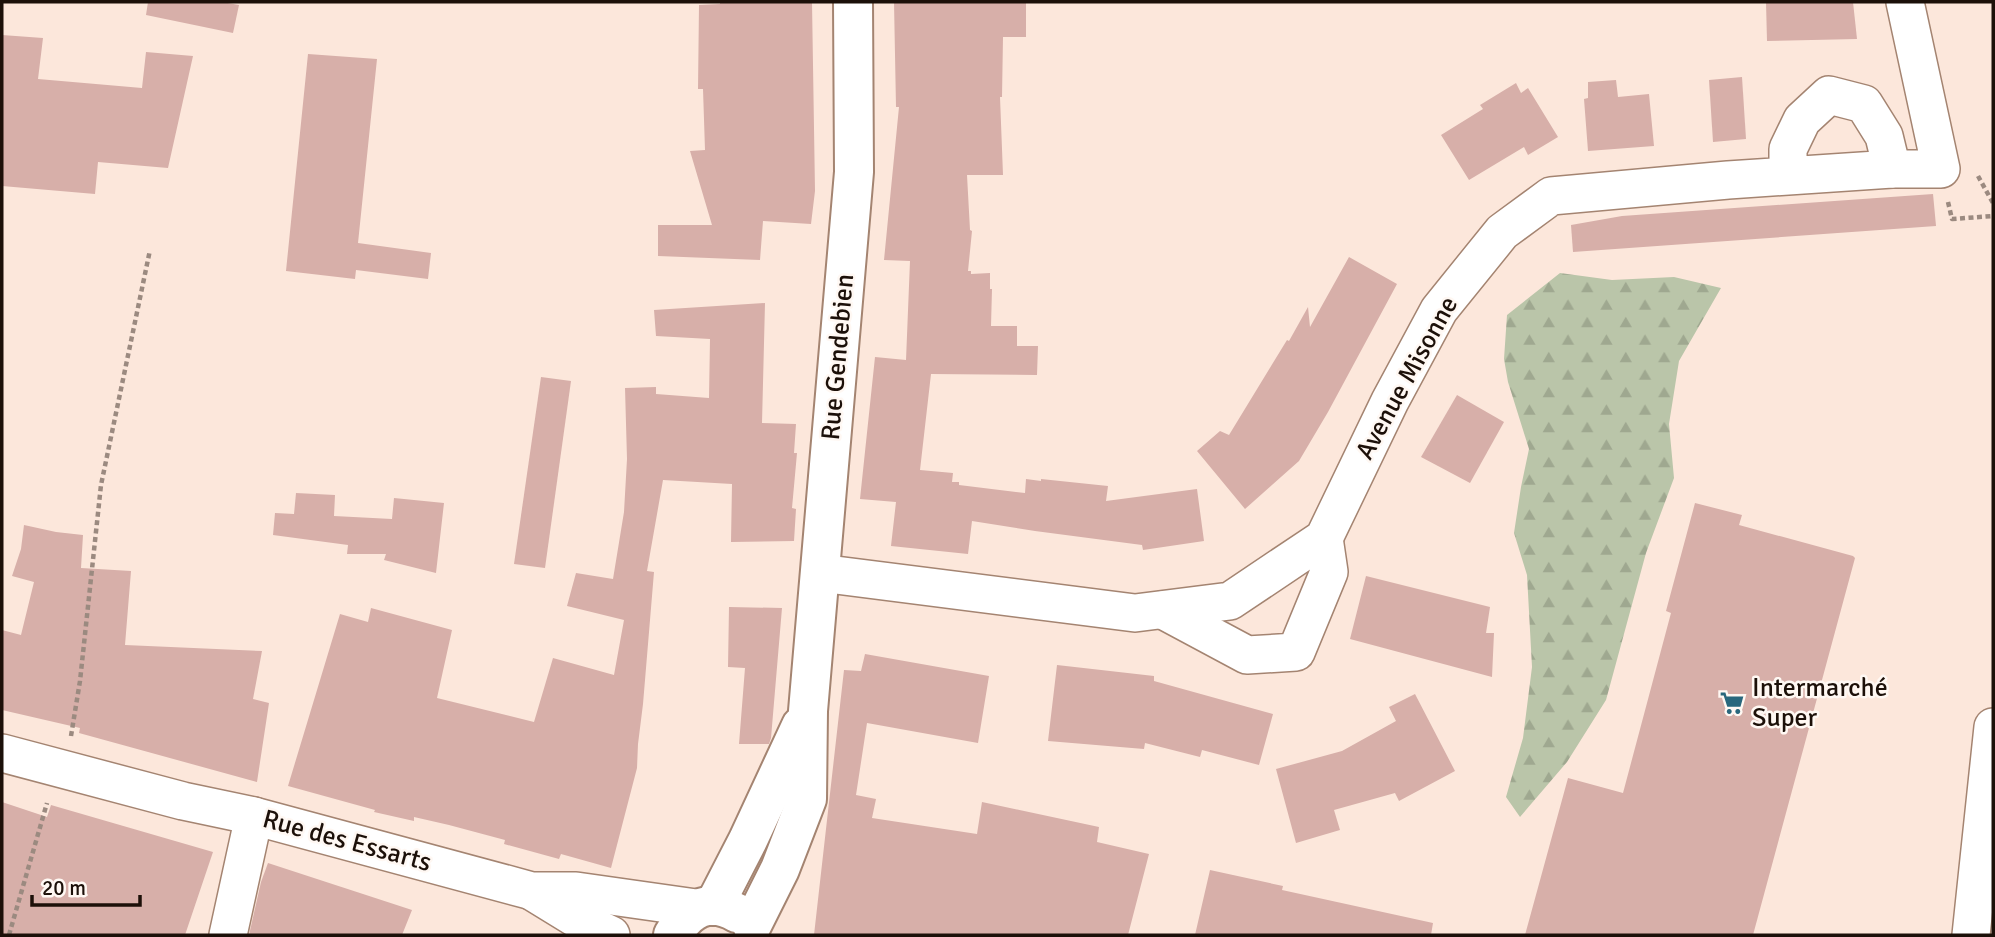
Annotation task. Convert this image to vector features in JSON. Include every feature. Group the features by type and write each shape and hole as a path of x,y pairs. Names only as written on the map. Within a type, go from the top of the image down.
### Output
{"main road":[{"name":"Rue Gendebien","path":"755,930 807,799 808,712 854,172 853,2"},
{"name":"Rue Gendebien","path":"694,916 748,840 808,712"},
{"path":"694,916 729,909 742,916 755,930"}],"street":[{"name":"Avenue Misonne","path":"1324,538 1390,401 1439,310 1502,232 1550,196 1788,176 1892,169 1941,169 1905,2"},
{"path":"1788,176 1788,149 1802,120 1829,95 1864,104 1884,136 1892,169"},
{"path":"820,573 1135,613 1230,601 1324,538 1329,572 1296,652 1247,655 1163,610"},
{"path":"1971,935 1993,727"},
{"name":"Rue des Essarts","path":"2,753 183,802 254,816 532,891 576,891 694,916"},
{"path":"228,935 254,816"},
{"path":"532,891 576,919 611,935"}],"path":[{"path":"9,935 57,769 73,732 101,485 150,250"}],"green space":[{"path":"1560,273 1612,280 1674,277 1721,288 1679,361 1669,424 1674,478 1646,553 1606,700 1567,762 1520,817 1506,797 1523,738 1532,667 1527,575 1514,533 1529,449 1508,382 1504,359 1507,315"}],"building":[{"path":"148,2 222,2 239,5 233,33 146,15"},
{"path":"720,2 812,2 815,191 811,224 763,221 760,260 658,256 658,225 712,225 690,151 705,150 703,89 698,89 699,5"},
{"path":"894,2 1026,2 1026,37 1003,37 1000,97 1003,175 967,175 972,231 968,271 971,271 971,274 990,273 991,326 1017,326 1017,346 1038,346 1037,375 931,374 920,470 953,473 952,482 959,482 959,485 1025,493 1026,479 1108,486 1106,501 1197,489 1204,541 1143,550 1142,545 972,521 968,554 891,546 896,502 860,499 875,357 906,360 910,261 884,260 899,107 896,107"},
{"path":"1766,2 1853,2 1857,39 1767,41"},
{"path":"2,35 43,38 38,79 142,88 146,52 193,56 168,168 98,162 95,194 2,186"},
{"path":"308,54 377,59 358,243 431,253 428,279 356,270 355,279 286,271"},
{"path":"1742,77 1746,139 1713,142 1709,80"},
{"path":"1616,80 1618,97 1649,94 1654,146 1588,151 1584,99 1588,98 1588,82"},
{"path":"1516,83 1521,93 1528,88 1558,137 1528,155 1524,147 1469,180 1441,135 1483,109 1480,105"},
{"path":"1933,194 1936,226 1573,252 1571,225 1622,216"},
{"path":"1349,257 1397,284 1299,461 1245,509 1197,451 1220,431 1229,435 1308,307 1310,327"},
{"path":"765,303 762,423 796,424 794,453 797,453 792,508 796,509 794,541 731,542 732,484 663,480 647,571 654,572 637,768 611,868 561,854 559,859 504,844 505,840 414,817 414,821 374,812 375,810 288,786 340,614 368,622 371,608 452,630 437,698 534,722 553,658 614,675 624,620 567,606 576,573 613,579 624,512 627,459 625,388 656,387 656,394 709,398 710,339 656,336 654,310"},
{"path":"541,377 571,381 545,568 514,564"},
{"path":"1457,395 1504,422 1470,483 1421,457"},
{"path":"296,493 335,495 334,516 392,519 394,498 444,503 436,573 384,560 386,554 347,554 348,545 273,535 275,513 294,514"},
{"name":"Intermarché Super","path":"1695,503 1742,515 1739,525 1855,558 1753,935 1525,935 1568,778 1623,793 1671,613 1666,611"},
{"path":"24,525 83,535 81,568 131,571 125,645 262,651 253,699 269,703 257,782 79,733 80,728 2,710 2,630 21,635 34,582 12,576 21,549"},
{"path":"1366,576 1490,607 1486,633 1494,633 1492,677 1350,639"},
{"path":"729,607 782,608 769,744 739,744 745,668 728,667"},
{"path":"865,654 989,676 978,743 867,723 856,795 876,799 872,818 977,834 982,802 1099,827 1097,842 1149,854 1128,935 814,935 844,670 861,671"},
{"path":"1057,665 1154,676 1154,681 1273,714 1259,765 1202,750 1200,757 1145,743 1144,749 1048,741"},
{"path":"1415,694 1455,771 1399,801 1395,793 1334,810 1340,830 1296,843 1276,769 1342,751 1396,721 1389,707"},
{"path":"2,802 47,817 51,805 213,852 185,935 2,935"},
{"path":"268,863 412,910 402,935 249,935"},
{"path":"1210,870 1283,886 1282,890 1433,923 1431,935 1195,935"}],"place":[{"name":"Intermarché Super","path":"1732,703"}]}
